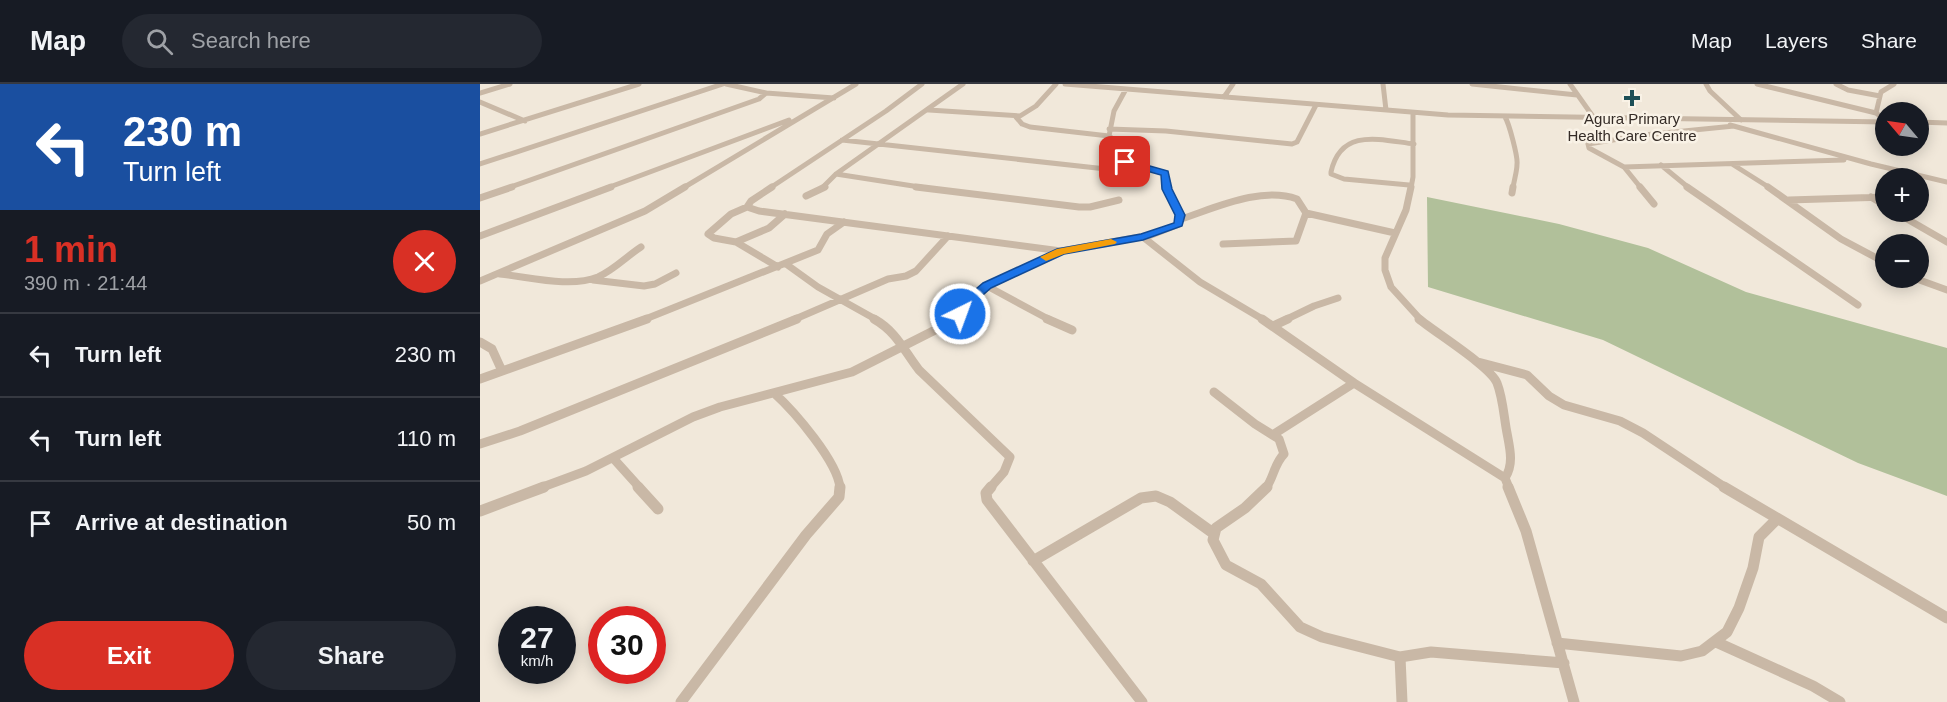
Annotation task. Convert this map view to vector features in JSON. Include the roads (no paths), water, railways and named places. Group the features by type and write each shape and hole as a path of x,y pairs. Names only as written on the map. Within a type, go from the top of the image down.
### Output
{"street":[{"path":"480,93 510,84"},
{"path":"480,134 639,84"},
{"path":"480,164 725,84 766,93 834,98"},
{"path":"480,281 645,211 856,84"},
{"path":"922,84 751,201 747,207 731,214 708,234 714,238 736,242 880,322 904,345 909,357 919,370 1010,458 1005,472 986,493 987,500 1142,702"},
{"path":"806,196 826,186 836,174 963,84"},
{"path":"929,110 1016,117 1036,106 1056,84"},
{"path":"1065,84 1413,113 1504,117 1875,122"},
{"path":"1173,92 1178,84"},
{"path":"1224,97 1233,84"},
{"path":"1383,84 1386,110"},
{"path":"1473,84 1578,96"},
{"path":"1570,84 1594,118"},
{"path":"1706,84 1710,91 1742,120"},
{"path":"1757,84 1875,113"},
{"path":"1836,84 1848,90 1880,96"},
{"path":"1879,102 1881,92 1894,84"},
{"path":"1108,132 1118,101 1126,89"},
{"path":"480,198 759,99 766,93"},
{"path":"480,102 525,121"},
{"path":"1016,117 1022,124 1030,127 1108,132 1166,131 1292,144 1297,142 1316,105"},
{"path":"1413,113 1414,171 1409,185 1406,210 1385,258 1385,270 1391,287 1417,317 1442,338 1478,362 1497,381 1511,456 1510,470 1505,478"},
{"path":"480,236 738,138 806,115"},
{"path":"1504,117 1510,126 1512,143 1518,161 1512,194"},
{"path":"1716,120 1883,168"},
{"path":"1929,122 1947,123"},
{"path":"1929,125 1947,131"},
{"path":"1654,204 1624,167 1589,148 1588,144 1644,135 1734,126"},
{"path":"1108,132 1126,150 1125,162"},
{"path":"842,140 1101,169 1117,167 1125,162 1165,173 1167,189 1181,219"},
{"path":"1409,185 1344,179 1331,174 1331,169 1341,148 1353,140 1414,144"},
{"path":"1624,167 1822,162 1849,159"},
{"path":"1732,164 1789,200 1841,238 1875,257"},
{"path":"1661,165 1690,189 1858,305"},
{"path":"836,174 924,188 1079,207 1090,207 1119,200"},
{"path":"1929,179 1947,182"},
{"path":"480,511 586,471 693,417 720,407 852,372 953,320 987,286 1061,251 1143,237 1179,224 1181,219 1235,201 1280,196 1294,197 1298,199 1306,213 1296,241 1223,244"},
{"path":"1871,197 1875,199"},
{"path":"1789,200 1875,197"},
{"path":"747,207 751,210 1061,251"},
{"path":"1306,213 1395,233"},
{"path":"736,242 769,228 785,214"},
{"path":"480,379 674,309 782,266 818,250 827,234 844,222"},
{"path":"1912,222 1947,242"},
{"path":"480,444 843,300 888,279 906,276 916,271 948,236"},
{"path":"1143,237 1200,282 1274,326 1354,383 1505,478 1526,531 1574,702"},
{"path":"588,280 604,273 640,247"},
{"path":"500,274 644,286 655,284 676,273"},
{"path":"1929,283 1947,290"},
{"path":"987,286 1030,311 1072,330"},
{"path":"1274,326 1314,306 1338,298"},
{"path":"480,342 492,349 502,371"},
{"path":"1478,362 1527,375 1549,396 1564,405 1620,421 1643,433 1700,473 1947,618"},
{"path":"1274,434 1354,383"},
{"path":"1214,392 1255,424 1274,434 1279,439 1284,454 1275,461 1270,483 1237,516 1216,528 1213,540 1226,564 1261,584 1300,627 1322,637 1400,657 1431,652 1564,663"},
{"path":"681,702 806,535 839,497 838,476 815,440 788,406 774,393"},
{"path":"613,458 658,509"},
{"path":"1033,561 1141,498 1156,496 1170,502 1213,533"},
{"path":"1557,643 1681,656 1702,651 1727,632 1739,608 1753,568 1759,537 1777,519"},
{"path":"1716,642 1813,686 1840,702"},
{"path":"1400,657 1402,702"}],"place":[{"name":"Agura Primary Health Care Centre","path":"1632,98"}]}
